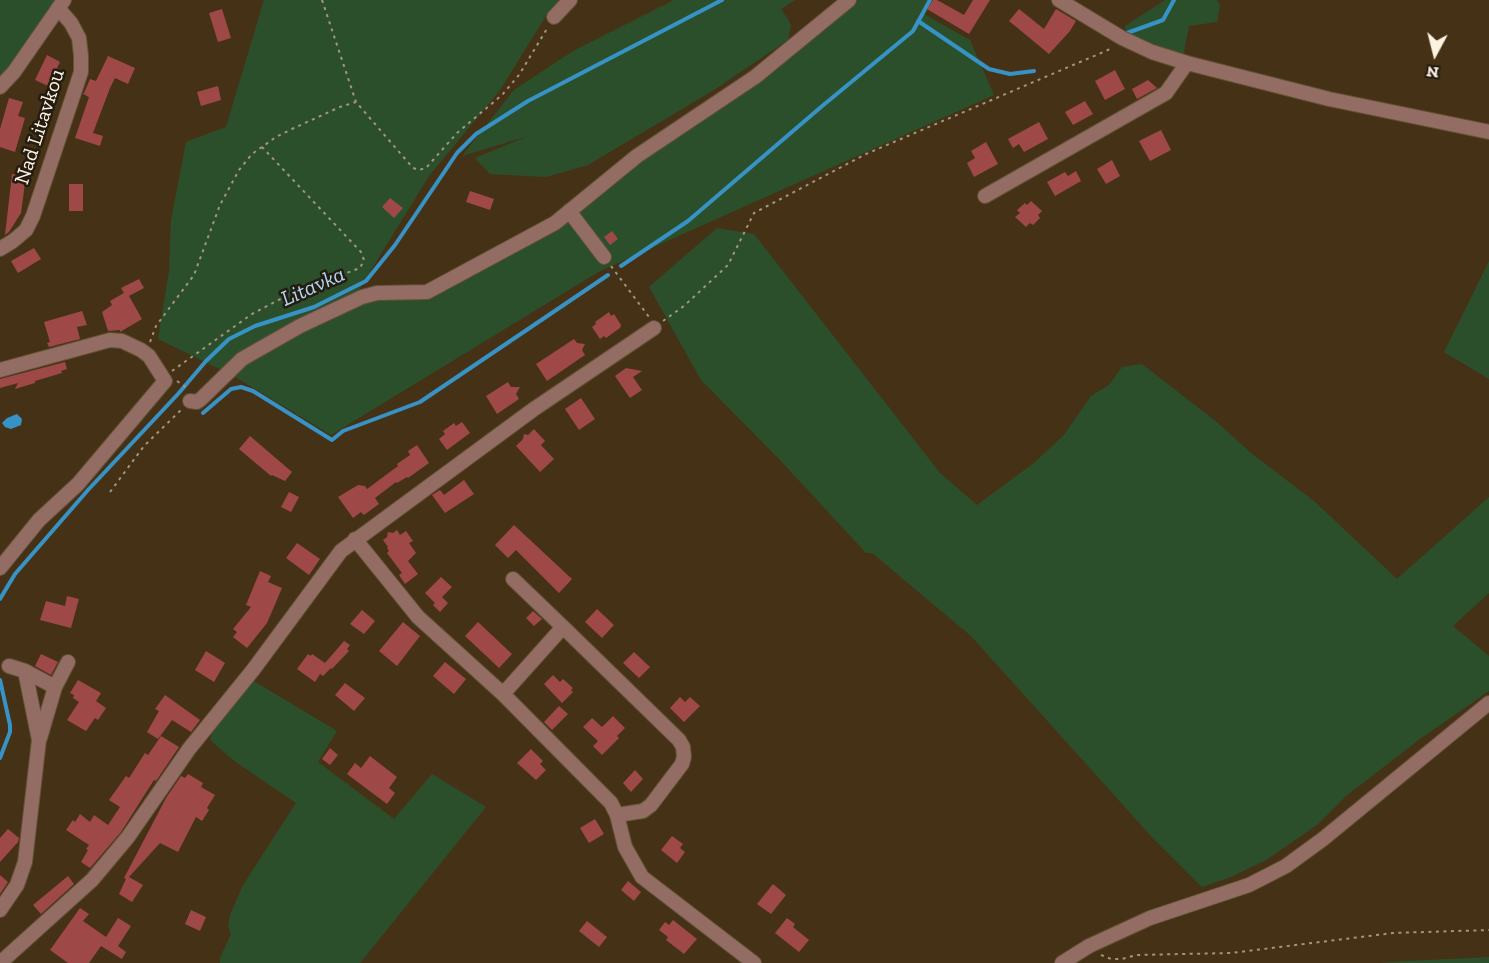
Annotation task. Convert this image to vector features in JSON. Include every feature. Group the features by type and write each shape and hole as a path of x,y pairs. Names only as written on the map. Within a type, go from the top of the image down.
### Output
{"street":[{"path":"554,17 570,0"},
{"path":"190,396 196,402 201,399 242,360 300,326 362,297 392,291 427,292 555,223 637,156 756,77 849,0"},
{"path":"1059,0 1122,38 1152,52 1329,99 1489,132"},
{"path":"0,87 14,72 61,4"},
{"name":"Nad Litavkou","path":"0,249 26,230 33,216 81,72 79,39 61,4"},
{"path":"985,196 1166,93 1188,63"},
{"path":"569,211 604,257"},
{"path":"0,962 92,880 128,837 189,748 253,670 330,565 355,539 534,409 654,328"},
{"path":"0,370 110,340 122,341 141,350 164,379 78,484 39,520 0,568"},
{"path":"355,539 418,617 503,694 611,803 617,815 625,848 642,876 754,963"},
{"path":"513,579 679,740 683,747 682,764 651,805 643,811 617,815"},
{"path":"503,694 563,627"},
{"path":"0,910 17,885 25,862 39,740 55,687 68,662"},
{"path":"9,666 25,671 55,687"},
{"path":"25,671 39,740"},
{"path":"1062,963 1089,946 1150,918 1249,885 1286,866 1323,839 1489,704"}],"path":[{"path":"322,0 356,102 413,168 419,170 426,168 457,133 502,95 519,75 554,17"},
{"path":"618,275 654,328 684,306 728,265 754,213 866,154 1108,50 1122,38"},
{"path":"141,350 150,342 156,326 194,275 220,205 239,170 252,154 294,128 340,106 356,102"},
{"path":"164,379 252,314 292,293 360,268 364,260 361,252 262,147"},
{"path":"110,492 144,446 190,396 180,382"},
{"path":"1089,946 1101,955 1122,959 1136,956 1231,953 1393,933 1489,930"}],"green space":[{"path":"0,0 63,0 0,84"},
{"path":"264,0 564,0 549,11 500,90 429,176 357,293 424,295 557,225 852,0 929,0 922,13 970,40 994,95 600,271 331,435 232,375 158,339 169,271 171,220 186,142 226,127"},
{"path":"674,0 795,0 781,9 791,26 788,40 714,90 588,165 546,177 490,174 475,158 528,136 462,156 514,90 573,51"},
{"path":"1165,0 1217,0 1220,5 1217,22 1189,26 1183,56 1128,47 1125,26"},
{"path":"717,228 754,234 940,473 977,505 1034,463 1064,435 1091,396 1109,385 1122,367 1142,364 1314,501 1397,579 1489,497 1489,593 1453,626 1489,656 1489,691 1420,739 1346,796 1317,825 1266,860 1231,877 1202,887 1150,835 971,636 872,553 866,553 780,460 701,380 649,287"},
{"path":"1489,261 1489,379 1444,352"},
{"path":"252,680 337,731 318,762 394,819 432,774 486,807 360,963 220,963 231,934 228,926 230,915 243,885 296,803 233,760 210,740 213,731"},
{"path":"1489,957 1489,963 1381,963 1407,961"}],"water":[{"path":"17,414 22,419 21,425 11,429 5,427 2,423"}],"building":[{"path":"933,0 964,15 973,0 990,0 969,34 927,9"},
{"path":"222,9 231,38 218,42 209,13"},
{"path":"1019,9 1044,29 1056,9 1076,21 1049,54 1009,21"},
{"path":"47,55 60,62 48,86 35,80"},
{"path":"108,56 135,68 128,84 115,78 110,88 93,133 103,136 100,146 75,138 89,97 83,94 90,79 96,81"},
{"path":"1115,70 1125,89 1105,100 1095,81"},
{"path":"1148,80 1157,88 1137,99 1132,89"},
{"path":"218,86 221,100 201,106 197,92"},
{"path":"9,98 23,102 18,116 25,118 15,152 0,147 0,129"},
{"path":"1085,101 1093,114 1073,125 1065,112"},
{"path":"1039,122 1048,139 1024,152 1019,144 1013,148 1008,139"},
{"path":"1161,130 1171,150 1150,161 1139,141"},
{"path":"986,142 998,164 974,177 967,163 975,158 971,151"},
{"path":"1112,160 1120,176 1106,184 1097,169"},
{"path":"1076,171 1081,181 1055,196 1047,182 1065,172 1068,176"},
{"path":"12,174 26,176 21,213 5,235"},
{"path":"69,184 83,184 83,211 69,211"},
{"path":"470,191 494,199 490,210 466,202"},
{"path":"390,198 403,208 394,218 382,207"},
{"path":"1031,201 1042,211 1038,215 1040,218 1033,225 1030,223 1026,227 1015,217 1020,213 1017,210"},
{"path":"612,231 618,239 610,245 604,237"},
{"path":"34,248 41,259 18,273 11,261"},
{"path":"139,279 144,288 129,296 142,319 120,332 120,330 108,331 102,312 112,305 110,301 124,293 121,288"},
{"path":"82,311 87,325 77,327 80,339 49,347 47,343 50,342 44,322"},
{"path":"609,312 611,316 614,314 621,325 620,328 606,338 604,336 600,339 592,327"},
{"path":"574,339 577,343 585,344 582,350 585,355 547,381 536,364"},
{"path":"65,362 67,369 61,371 62,373 15,389 18,383 0,388 0,379"},
{"path":"626,368 642,371 633,377 642,390 630,398 615,376"},
{"path":"508,382 511,387 520,387 516,394 519,399 497,414 486,396"},
{"path":"581,398 595,419 579,430 565,409"},
{"path":"462,422 470,433 447,450 439,439 445,434 443,431 454,423 456,426"},
{"path":"534,429 545,441 541,445 554,459 540,472 516,446 523,439 524,434 528,435"},
{"path":"250,436 292,472 285,481 271,476 239,449"},
{"path":"417,445 429,463 408,478 396,482 375,498 379,504 364,515 361,512 353,518 338,497 358,485 365,486 367,489 398,466 397,464 410,455 408,451"},
{"path":"464,480 474,494 445,513 432,495 440,490 444,495"},
{"path":"289,492 299,497 291,512 281,507"},
{"path":"514,525 572,579 559,593 516,550 508,558 495,545"},
{"path":"397,530 400,535 406,531 413,541 409,543 416,553 408,561 418,574 405,584 399,575 402,573 387,553 388,547 383,540 387,537 388,532 393,533"},
{"path":"297,543 320,559 309,575 286,558"},
{"path":"260,571 271,576 268,582 282,588 267,623 247,648 233,637 237,632 233,629 251,607 246,605"},
{"path":"441,577 452,587 442,597 448,603 440,612 425,593"},
{"path":"67,596 79,599 71,628 40,620 46,601 65,606"},
{"path":"597,609 614,625 602,638 585,622"},
{"path":"362,610 375,621 364,634 350,624"},
{"path":"533,611 542,619 534,626 526,618"},
{"path":"403,622 420,636 397,666 379,651"},
{"path":"478,622 512,654 499,668 465,636"},
{"path":"344,641 350,645 347,649 349,651 332,669 323,676 320,674 315,682 297,669 308,654 311,656 312,654 325,663"},
{"path":"206,651 225,663 214,682 195,670"},
{"path":"634,652 650,667 639,678 623,663"},
{"path":"41,654 58,662 51,675 35,666"},
{"path":"445,662 466,679 454,694 433,676"},
{"path":"553,675 560,682 563,679 573,688 571,690 573,692 562,703 544,684"},
{"path":"78,680 101,693 96,701 106,708 98,720 95,718 86,731 67,720 79,702 70,693"},
{"path":"345,683 365,698 354,711 335,695"},
{"path":"165,695 200,720 191,732 172,720 158,739 147,732 159,711 155,709"},
{"path":"680,697 685,702 690,697 700,706 684,722 670,708"},
{"path":"559,706 568,714 552,730 544,722"},
{"path":"613,716 625,728 617,736 619,738 602,755 593,746 598,741 583,727 592,718 602,727"},
{"path":"161,736 179,747 156,781 154,780 121,832 90,868 81,862 89,845 66,830 80,814 90,822 94,815 108,825 120,807 109,800 126,776 129,778 145,753 148,755"},
{"path":"330,748 338,755 330,765 322,759"},
{"path":"531,749 543,761 540,764 546,770 536,780 517,763"},
{"path":"370,756 397,777 389,788 395,793 387,804 347,774 355,763 361,768"},
{"path":"635,770 643,779 631,792 623,783"},
{"path":"188,774 203,783 201,787 215,795 207,808 209,810 202,821 196,817 178,852 160,843 129,877 143,885 132,902 119,894 126,879 124,878 166,798 181,776 185,778"},
{"path":"595,819 604,834 589,843 580,828"},
{"path":"8,829 19,838 0,862 0,838"},
{"path":"672,836 683,844 680,848 685,852 677,863 661,850"},
{"path":"0,875 8,882 0,894"},
{"path":"68,876 74,884 41,914 33,905"},
{"path":"628,881 641,892 634,901 621,890"},
{"path":"773,884 786,895 771,914 757,904"},
{"path":"80,908 89,914 83,921 106,937 118,918 131,926 118,946 126,952 122,959 101,946 89,963 68,963 50,950"},
{"path":"191,910 206,917 200,931 185,924"},
{"path":"787,918 795,924 793,927 809,940 799,952 775,933"},
{"path":"673,920 697,939 684,954 666,940 668,937 659,930 665,922 669,925"},
{"path":"587,921 607,937 599,947 579,931"}],"waterway":[{"name":"Litavka","path":"0,599 15,574 88,490 229,339 255,326 314,307 366,281 395,245 457,153 476,134 528,101 722,0"},
{"path":"621,266 688,221 913,31 930,0"},
{"path":"1127,33 1163,20 1174,0"},
{"path":"918,21 989,69 1010,74 1034,71"},
{"path":"203,413 231,389 241,387 253,391 332,440 343,431 420,402 608,275"},
{"name":"Litavka","path":"0,680 10,725 10,732 0,758"}]}
